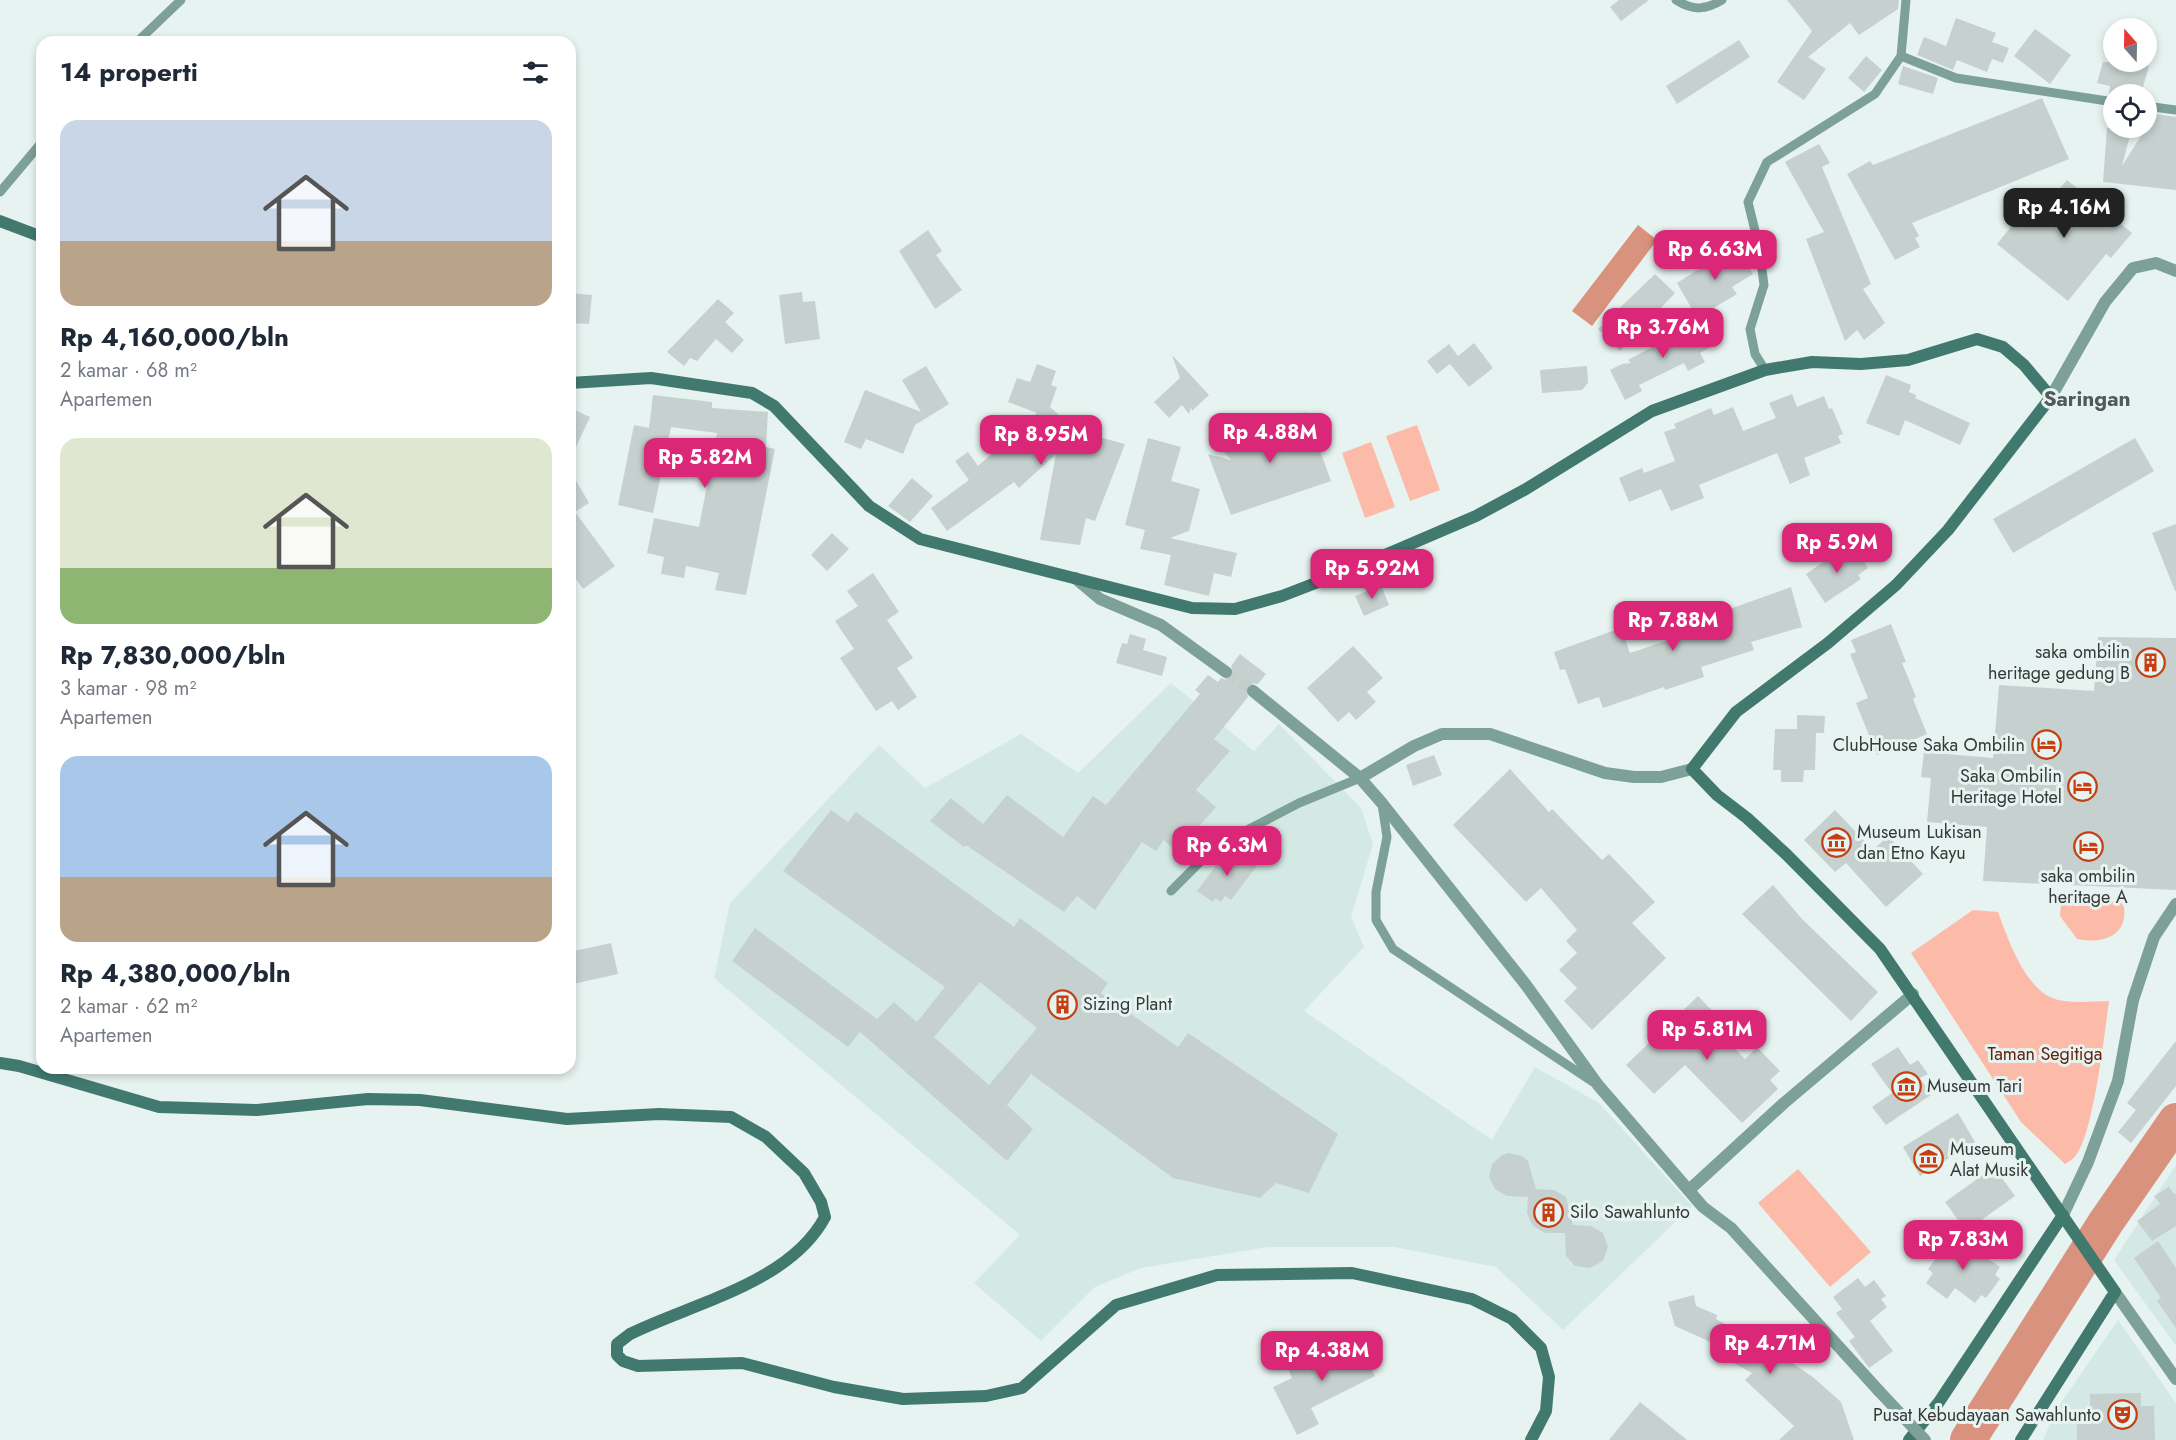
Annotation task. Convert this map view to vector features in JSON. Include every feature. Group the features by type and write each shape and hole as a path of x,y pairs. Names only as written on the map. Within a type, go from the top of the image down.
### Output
{"main road":[{"path":"0,221 36,235"},
{"path":"576,383 651,378 752,393 774,406 869,506 920,539 1192,608 1235,609 1282,596 1476,516 1526,489 1652,411 1765,370 1812,362 1861,364 1908,360 1977,339 2003,346 2025,365 2051,397 1948,530 1896,585 1828,643 1736,712 1692,769 1717,795 1747,818 1787,855 1880,949 2115,1292 2021,1440"},
{"path":"0,1063 36,1071"},
{"path":"46,1074 159,1107 257,1110 368,1099 420,1100 567,1119 659,1114 731,1118 766,1137 804,1173 821,1202 825,1217 816,1233 757,1279 630,1334 617,1344 617,1355 623,1361 638,1366 741,1363 834,1387 903,1399 986,1396 1022,1388 1116,1305 1217,1275 1352,1273 1472,1299 1512,1319 1541,1348 1549,1377 1546,1411 1531,1440"},
{"path":"1909,1440 1939,1402 2063,1215"}],"street":[{"path":"2051,397 2105,302 2133,268 2156,263 2176,271"},
{"path":"1072,576 1101,599 1161,626 1226,672"},
{"path":"1253,691 1360,778 1526,985 1598,1085 1703,1207 1731,1228 1925,1440"},
{"path":"1360,778 1413,746 1442,734 1490,734 1605,773 1624,776 1661,777 1692,769"},
{"path":"2063,1215 2088,1162 2118,1081 2133,1000 2154,937 2176,904"},
{"path":"1689,1190 1784,1103 1913,994"},
{"path":"2115,1292 2176,1379"}],"lane":[{"path":"143,36 181,0"},
{"path":"1676,0 1688,8 1709,8 1722,0"},
{"path":"1765,370 1755,354 1750,329 1764,285 1759,247 1748,202 1767,162 1875,94 1901,56 1906,0"},
{"path":"1901,56 1956,78 2103,100"},
{"path":"2157,108 2176,111"},
{"path":"0,192 36,149"},
{"path":"1171,891 1215,847 1299,803 1360,778"},
{"path":"1381,802 1387,837 1376,892 1376,920 1393,949 1598,1085"}],"shaded area":[{"path":"1638,225 1657,240 1592,326 1572,311"},
{"path":"1171,683 1254,751 1279,724 1361,808 1373,844 1351,917 1364,947 1304,1011 1492,1140 1535,1067 1599,1103 1692,1206 1563,1330 1496,1267 1394,1247 1268,1247 1141,1268 1095,1287 1041,1341 974,1283 1020,1235 714,978 730,903 879,745 925,788 1021,734 1078,773"},
{"path":"2176,1165 2176,1346 2114,1260"},
{"path":"2118,1320 2176,1403 2176,1440 2043,1440 2056,1410"}],"green space":[{"path":"1417,425 1440,490 1410,501 1386,436"},
{"path":"1371,442 1395,507 1365,518 1342,453"},
{"path":"2066,898 2121,902 2124,907 2122,925 2117,932 2103,939 2077,939 2060,916 2061,904"},
{"name":"Taman Segitiga","path":"1973,910 1998,912 2023,970 2048,996 2070,1002 2109,1001 2088,1127 2076,1155 2065,1164 2021,1122 1911,953"},
{"path":"1798,1169 1871,1252 1830,1287 1758,1203"}],"building":[{"path":"1619,0 1649,0 1621,21 1610,7"},
{"path":"1787,0 1899,0 1898,9 1859,35 1850,23 1808,57 1826,69 1804,100 1777,82 1812,31"},
{"path":"1956,18 1996,33 1992,42 2009,48 2003,63 1992,59 1987,72 1957,60 1953,70 1917,55 1924,37 1946,46"},
{"path":"2035,29 2071,55 2050,84 2014,56"},
{"path":"1739,40 1750,57 1677,104 1666,86"},
{"path":"1866,56 1882,70 1864,92 1848,78"},
{"path":"2103,62 2103,72 2147,72 2144,84 2097,83"},
{"path":"1903,66 1938,78 1933,94 1898,84"},
{"path":"2042,98 2069,159 1912,223 1919,236 1915,238 1920,247 1895,260 1847,174 1870,161 1873,165"},
{"path":"2157,114 2176,117 2176,190 2103,182 2106,138 2129,138 2122,166 2140,138 2157,138"},
{"path":"1819,144 1830,163 1822,167 1871,284 1863,289 1885,323 1864,340 1857,330 1845,341 1806,239 1824,232 1785,162"},
{"path":"2067,180 2132,233 2111,258 2106,254 2068,301 1997,244 2032,201 2042,209"},
{"path":"928,230 942,251 936,255 962,290 935,309 899,251"},
{"path":"1736,246 1753,274 1732,287 1737,294 1697,318 1677,283 1702,267 1699,261 1718,249 1722,255"},
{"path":"1655,274 1675,293 1620,351 1598,329"},
{"path":"802,292 803,302 815,301 820,339 785,344 779,295"},
{"path":"576,294 592,295 589,324 576,323"},
{"path":"718,299 734,313 725,322 744,340 732,353 716,339 697,361 690,358 684,366 667,352"},
{"path":"1700,321 1714,345 1700,353 1705,362 1688,371 1684,363 1639,385 1642,391 1625,400 1610,370 1622,364 1631,363 1628,360"},
{"path":"1474,343 1493,368 1469,387 1450,364 1437,374 1427,361 1449,344 1458,356"},
{"path":"1172,355 1209,395 1192,411 1191,407 1189,414 1182,405 1169,418 1154,402 1180,378"},
{"path":"1037,364 1056,371 1051,385 1057,387 1050,407 1077,431 1125,444 1095,521 1086,518 1080,545 1040,540 1056,454 1019,488 1014,482 947,531 931,508 969,480 955,461 968,452 978,466 1037,413 1008,402 1017,378 1030,382"},
{"path":"926,366 949,404 915,425 903,454 866,439 861,449 844,442 865,390 921,412 902,380"},
{"path":"1587,366 1588,383 1582,390 1542,393 1540,370"},
{"path":"1886,375 1911,385 1909,392 1916,395 1915,398 1970,423 1960,445 1905,420 1899,436 1866,423"},
{"path":"1792,394 1797,407 1824,396 1843,434 1838,436 1841,443 1804,458 1810,475 1790,484 1777,453 1699,485 1704,498 1671,511 1661,489 1629,502 1619,478 1642,468 1644,473 1675,461 1664,432 1676,428 1674,424 1711,408 1714,415 1733,407 1743,431 1776,418 1769,403"},
{"path":"653,395 712,402 712,408 768,412 766,447 775,449 746,595 715,590 719,573 686,566 684,578 661,574 664,557 647,553 654,518 699,527 717,433 671,427 653,513 618,505 634,425 649,428"},
{"path":"576,411 590,417 576,447"},
{"path":"1306,412 1331,481 1231,515 1208,454 1231,460 1218,445"},
{"path":"1148,438 1181,447 1171,481 1200,489 1189,531 1170,538 1237,553 1231,577 1214,573 1209,596 1164,585 1171,555 1140,549 1145,530 1125,525"},
{"path":"2135,438 2154,471 2013,553 1993,519"},
{"path":"912,478 933,496 910,522 888,506"},
{"path":"576,480 589,503 576,511"},
{"path":"576,513 615,566 583,589 576,579"},
{"path":"2176,524 2176,591 2175,591 2152,533"},
{"path":"832,533 849,549 827,571 811,555"},
{"path":"1841,550 1845,557 1856,550 1868,568 1858,575 1861,579 1825,603 1806,574"},
{"path":"873,573 899,612 887,620 913,658 897,668 917,697 898,710 892,701 876,711 840,658 854,649 835,621 858,606 847,591"},
{"path":"1381,585 1389,605 1364,616 1355,596"},
{"path":"1791,587 1802,627 1751,642 1754,650 1701,667 1704,677 1665,690 1664,687 1603,708 1599,697 1578,704 1565,669 1560,670 1554,652 1621,628 1630,653 1702,629 1699,620"},
{"path":"1891,624 1906,662 1902,663 1916,697 1913,699 1927,734 1877,755 1856,703 1868,698 1850,654 1856,652 1851,640"},
{"path":"1130,634 1146,639 1143,650 1167,657 1162,676 1116,663 1122,643 1127,644"},
{"name":"Saka Ombilin Heritage Hotel","path":"2098,637 2176,638 2176,890 1983,881 1987,827 1927,822 1931,778 1921,777 1924,752 1993,758 1999,685 2094,691"},
{"path":"1353,646 1383,678 1367,692 1376,702 1356,720 1349,712 1338,722 1307,688"},
{"path":"1240,654 1266,674 1258,684 1251,683 1246,686 1248,697 1214,739 1230,751 1196,790 1216,807 1177,852 1164,840 1156,851 1142,842 1095,910 1077,896 1064,912 966,845 964,847 930,821 951,798 983,824 1007,795 1063,837 1093,796 1106,805 1200,694 1195,690 1208,675 1218,682 1221,678 1226,680 1232,677 1234,672 1231,666"},
{"path":"1797,715 1825,716 1824,733 1816,733 1815,770 1804,770 1803,782 1781,782 1781,770 1773,770 1775,729 1797,729"},
{"path":"1434,755 1442,775 1413,786 1406,765"},
{"path":"1510,769 1549,812 1552,809 1602,860 1609,854 1655,902 1632,923 1666,958 1592,1030 1564,1001 1577,988 1559,970 1577,953 1566,941 1577,930 1541,888 1526,902 1453,825"},
{"name":"Sizing Plant","path":"831,810 848,822 856,812 1014,927 1020,918 1108,983 1101,993 1178,1047 1188,1033 1338,1134 1309,1193 1276,1183 1260,1198 1173,1178 1031,1074 1007,1105 1033,1129 1007,1161 860,1032 848,1047 732,961 755,928 877,1019 894,1002 917,1022 945,987 783,871","holes":["980,982 1037,1028 989,1085 934,1037"]},
{"path":"1835,810 1873,850 1888,836 1923,874 1886,907 1846,863 1835,872 1804,840"},
{"path":"1230,847 1257,866 1231,900 1225,896 1221,902 1215,898 1213,902 1197,891"},
{"path":"1773,885 1802,919 1878,992 1851,1021 1742,914"},
{"path":"611,943 618,974 576,983 576,951"},
{"path":"1698,996 1726,1025 1718,1032 1745,1059 1757,1047 1780,1071 1770,1080 1778,1089 1742,1123 1685,1065 1654,1094 1626,1065"},
{"path":"2176,1041 2176,1086 2131,1143 2118,1132 2136,1110 2127,1103"},
{"name":"Museum Tari","path":"1898,1047 1910,1065 1918,1060 1928,1074 1920,1078 1931,1095 1886,1125 1872,1107 1892,1093 1871,1064"},
{"name":"Museum Alat Musik","path":"1958,1113 1975,1142 1920,1176 1903,1147"},
{"path":"1509,1153 1522,1156 1528,1161 1536,1189 1554,1190 1566,1197 1573,1225 1591,1226 1603,1233 1608,1247 1603,1261 1590,1268 1575,1266 1566,1256 1565,1233 1545,1233 1533,1226 1527,1213 1528,1197 1507,1196 1495,1189 1489,1177 1492,1164 1502,1155"},
{"path":"1994,1167 2015,1196 1966,1231 1945,1202"},
{"path":"2169,1187 2174,1194 2176,1193 2176,1226 2152,1241 2137,1221 2160,1204 2154,1196"},
{"path":"1954,1234 2000,1267 1995,1275 2000,1279 1986,1298 1981,1295 1975,1303 1955,1288 1947,1299 1926,1283 1933,1273 1928,1269"},
{"path":"2158,1241 2176,1268 2176,1328 2157,1301 2161,1298 2134,1258"},
{"path":"1858,1278 1865,1287 1874,1280 1886,1296 1881,1299 1887,1307 1870,1321 1893,1351 1869,1368 1849,1341 1855,1337 1836,1313 1842,1309 1833,1297"},
{"path":"1694,1295 1696,1306 1717,1315 1716,1319 1742,1333 1744,1328 1770,1342 1768,1346 1814,1378 1841,1402 1854,1440 1779,1440 1794,1426 1745,1380 1752,1373 1712,1351 1715,1344 1675,1326 1668,1302"},
{"path":"1354,1336 1375,1376 1311,1408 1319,1424 1297,1435 1273,1387 1292,1378 1288,1369"},
{"name":"Pusat Kebudayaan Sawahlunto","path":"2141,1393 2141,1406 2154,1406 2155,1440 2077,1440 2077,1424 2090,1423 2090,1394"},
{"path":"1640,1402 1660,1418 1687,1440 1609,1440"}],"waterway":[{"path":"1968,1440 2106,1222 2176,1121"}],"tunnel":[{"path":"1226,672 1253,691"}],"place":[{"name":"saka ombilin heritage gedung B","path":"2151,662"},
{"name":"ClubHouse Saka Ombilin","path":"2046,745"},
{"name":"Saka Ombilin Heritage Hotel","path":"2083,786"},
{"name":"Museum Lukisan dan Etno Kayu","path":"1836,842"},
{"name":"saka ombilin heritage A","path":"2088,847"},
{"name":"Sizing Plant","path":"1062,1004"},
{"name":"Museum Tari","path":"1906,1086"},
{"name":"Museum Alat Musik","path":"1929,1159"},
{"name":"Silo Sawahlunto","path":"1549,1212"},
{"name":"Pusat Kebudayaan Sawahlunto","path":"2122,1415"}],"district":[{"name":"Saringan","path":"2087,399"}]}
